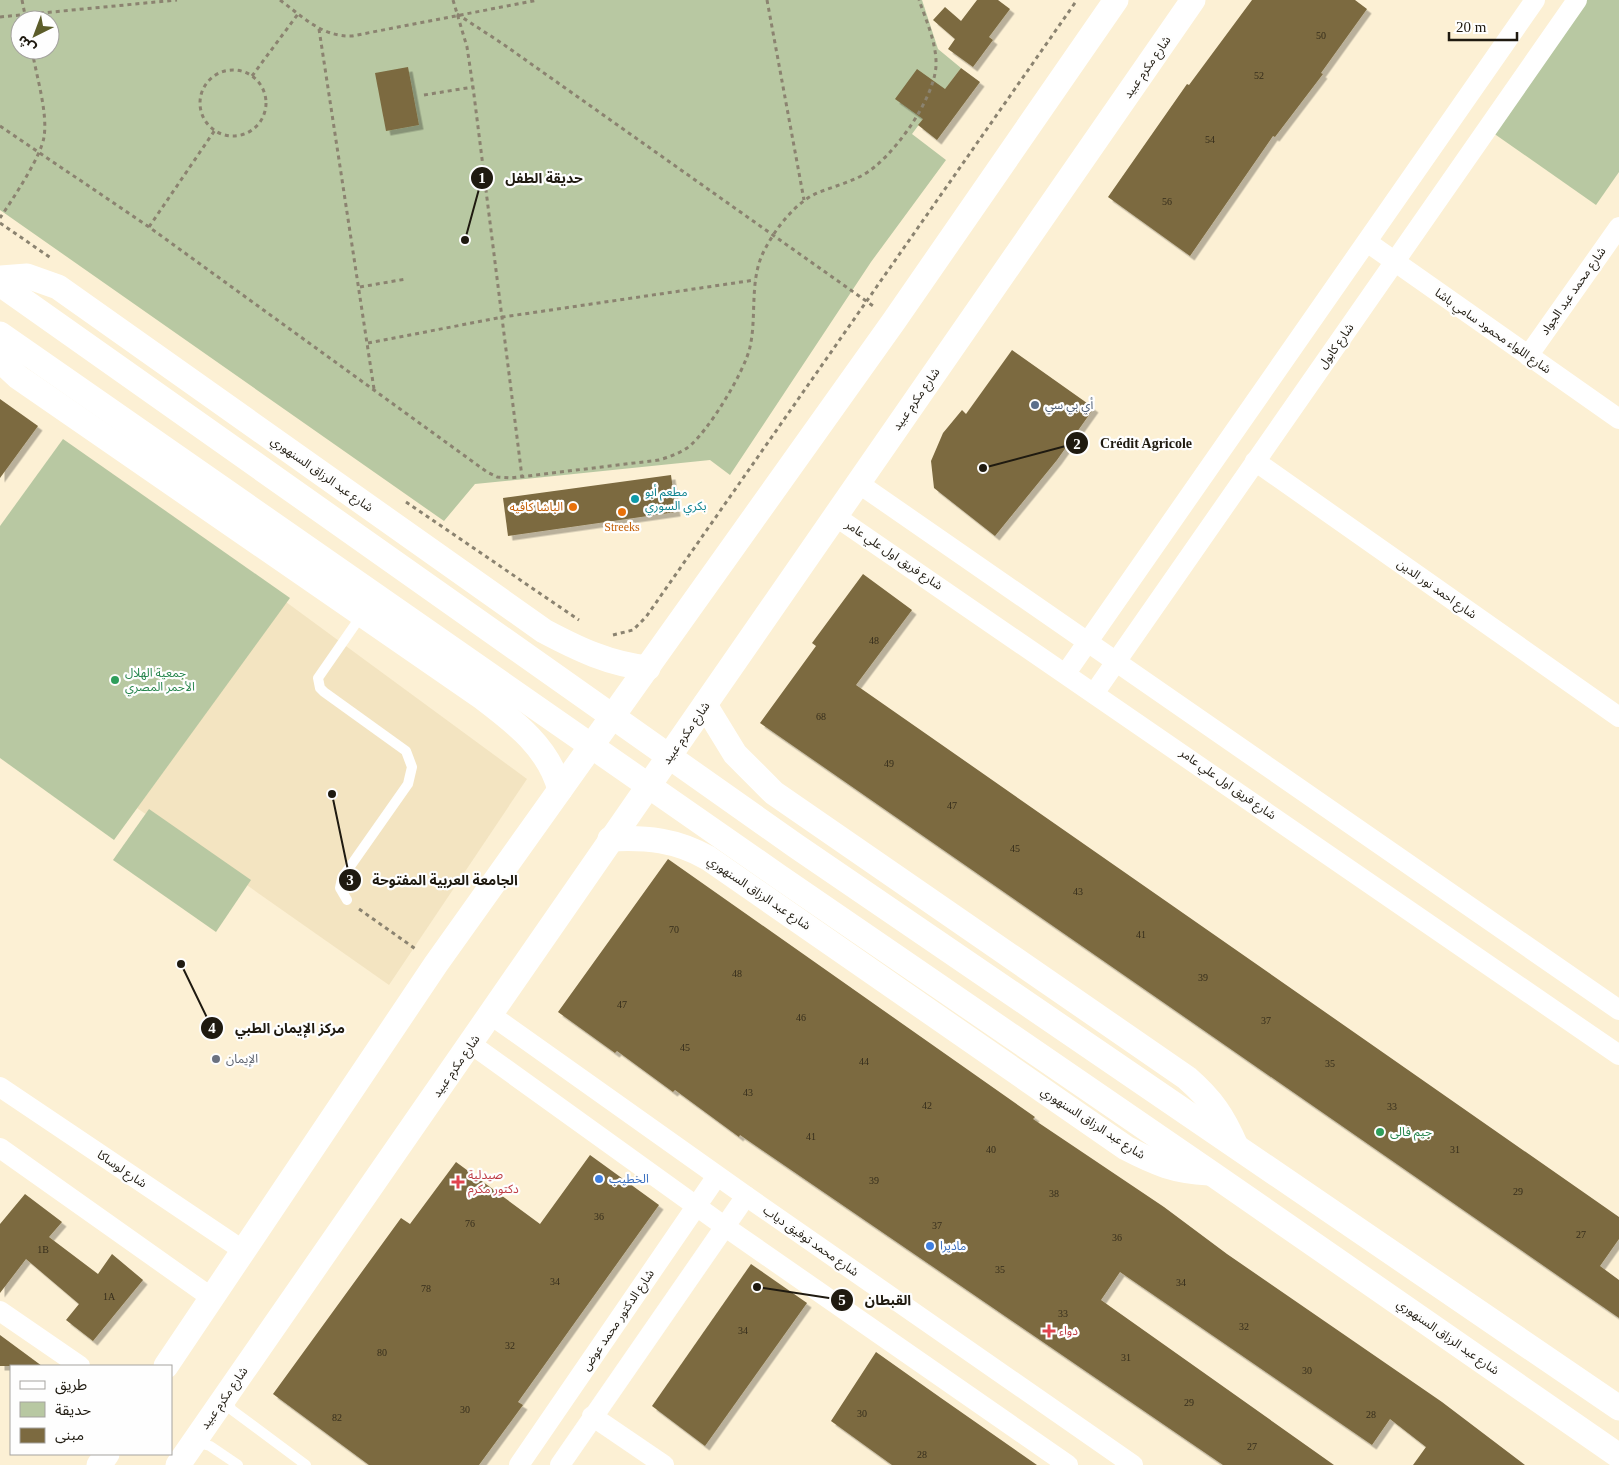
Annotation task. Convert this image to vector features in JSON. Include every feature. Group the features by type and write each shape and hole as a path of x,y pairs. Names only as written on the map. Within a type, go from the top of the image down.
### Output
{"street":[{"path":"167,1365 436,964 888,330 1116,0"},
{"name":"شارع مكرم عبيد","path":"178,1465 1193,0"},
{"path":"1066,673 1535,0"},
{"name":"شارع كابول","path":"1094,692 1577,0"},
{"name":"شارع محمد عبد الجواد","path":"1528,356 1619,227"},
{"name":"شارع اللواء محمود سامي باشا","path":"1367,242 1619,419"},
{"name":"شارع عبد الرزاق السنهوري","path":"0,278 26,276 58,287 544,631 586,652 627,665 648,668"},
{"path":"0,284 788,841 1619,1408"},
{"path":"0,334 787,882 1211,1173"},
{"path":"0,360 26,383 361,616 483,698 522,729 535,743 556,774 560,790"},
{"name":"شارع احمد نور الدين","path":"1256,461 1619,716"},
{"path":"858,483 1117,660 1619,1010"},
{"name":"شارع فريق اول علي عامر","path":"835,516 1094,692 1619,1055"},
{"path":"483,698 505,690 522,675 532,654 533,642 527,619"},
{"path":"705,705 735,754 774,793 1188,1078 1209,1097 1225,1120 1236,1146"},
{"path":"722,867 724,836 732,814 751,798 774,793"},
{"name":"شارع عبد الرزاق السنهوري","path":"610,839 652,838 691,848 722,867 1126,1148 1152,1161 1179,1171 1211,1173 1619,1456"},
{"name":"شارع محمد توفيق دياب","path":"491,1015 717,1176 1133,1465"},
{"path":"471,1044 724,1226 1068,1465"},
{"name":"شارع لوساكا","path":"0,1087 244,1251"},
{"path":"0,1148 212,1298"},
{"name":"شارع الدكتور محمد عوض","path":"519,1465 717,1176"},
{"path":"560,1465 592,1416 746,1196"},
{"path":"0,1311 79,1365"},
{"path":"592,1416 664,1465"}],"lane":[{"path":"347,900 340,888 342,878 408,784 412,767 406,750 324,692 318,684 321,673 361,616"},
{"path":"225,1398 232,1410 306,1465"},
{"path":"194,1442 210,1446 238,1465"}],"path":[{"path":"60,11 177,0"},
{"path":"280,0 319,29 339,36 352,36 457,14 538,0"},
{"path":"454,0 467,47 473,87 522,477"},
{"path":"767,0 804,200"},
{"path":"0,126 149,227 479,468 497,476 522,477 659,460 674,456 688,448 699,438 744,366 750,348 755,280 764,250 788,216 804,200 873,169 896,147 908,129 929,90 936,66 934,47 919,0"},
{"path":"606,635 624,634 633,630 646,617 1077,0"},
{"path":"252,76 298,14"},
{"path":"457,14 503,44 773,237 852,291"},
{"path":"319,29 360,287 374,390"},
{"path":"0,218 39,153 44,139 45,122 34,60"},
{"path":"233,70 252,76 264,92 266,107 261,122 244,134 234,136 215,130 202,114 201,104 206,84 222,72 233,70"},
{"path":"424,95 473,87"},
{"path":"149,227 215,130"},
{"path":"360,287 406,279"},
{"path":"368,344 503,318 755,280"},
{"path":"347,900 436,964"}],"shaded area":[{"path":"286,602 527,779 389,985 137,808"}],"green space":[{"path":"0,0 922,0 938,49 961,68 912,134 946,160 871,262 730,475 710,460 475,484 444,521 0,210"},
{"path":"1575,0 1619,0 1619,172 1596,205 1486,128"},
{"name":"جمعية الهلال الأحمر المصري","path":"63,439 290,598 114,840 0,758 0,526"},
{"path":"149,809 251,880 216,932 113,860"}],"building":[{"path":"977,0 998,0 1010,9 989,37 993,40 973,67 948,49 955,39 933,20 945,7 961,21"},
{"path":"1252,0 1355,0 1367,9 1321,73 1323,74 1275,137 1273,136 1190,256 1108,197 1187,84 1189,85"},
{"path":"408,67 419,125 386,131 375,73"},
{"path":"961,68 980,82 937,140 918,125 923,119 895,99 917,69 945,89"},
{"path":"1012,350 1094,408 1057,460 995,536 934,488 931,461 943,433 962,410 966,414"},
{"path":"0,399 38,426 0,478"},
{"path":"671,475 676,512 508,536 503,498"},
{"path":"863,574 912,610 856,685 1619,1217 1619,1239 1600,1266 1619,1280 1619,1318 760,723 816,646 812,643"},
{"path":"668,859 1035,1117 1033,1119 1164,1207 1227,1254 1442,1402 1525,1465 1413,1465 1426,1447 1390,1419 1372,1445 1120,1272 1101,1300 1334,1465 1223,1465 740,1135 739,1137 675,1090 673,1092 617,1051 615,1053 558,1012"},
{"path":"590,1155 659,1205 518,1402 523,1405 479,1465 369,1465 273,1394 401,1218 410,1224 456,1162 540,1224"},
{"path":"25,1194 62,1222 49,1237 98,1274 112,1254 143,1280 93,1341 66,1320 79,1304 26,1259 0,1293 0,1224"},
{"path":"751,1264 807,1303 705,1446 652,1406"},
{"path":"0,1335 41,1365 10,1365 0,1366"},
{"path":"876,1352 1037,1465 892,1465 831,1421"}],"place":[{"name":"حديقة الطفل","path":"465,240"},
{"name":"أي بي سي","path":"1035,405"},
{"name":"Crédit Agricole","path":"983,468"},
{"name":"مطعم أبو بكري السوري","path":"635,499"},
{"name":"الباشا كافيه","path":"573,507"},
{"name":"Streeks","path":"622,512"},
{"name":"جمعية الهلال الأحمر المصري","path":"115,680"},
{"name":"الجامعة العربية المفتوحة","path":"332,794"},
{"name":"مركز الإيمان الطبي","path":"181,964"},
{"name":"الإيمان","path":"216,1059"},
{"name":"جيم فالى","path":"1380,1132"},
{"name":"الخطيب","path":"599,1179"},
{"name":"صيدلية دكتور مكرم","path":"458,1182"},
{"name":"ماديرا","path":"930,1246"},
{"name":"القبطان","path":"757,1287"},
{"name":"دواء","path":"1049,1331"}]}
